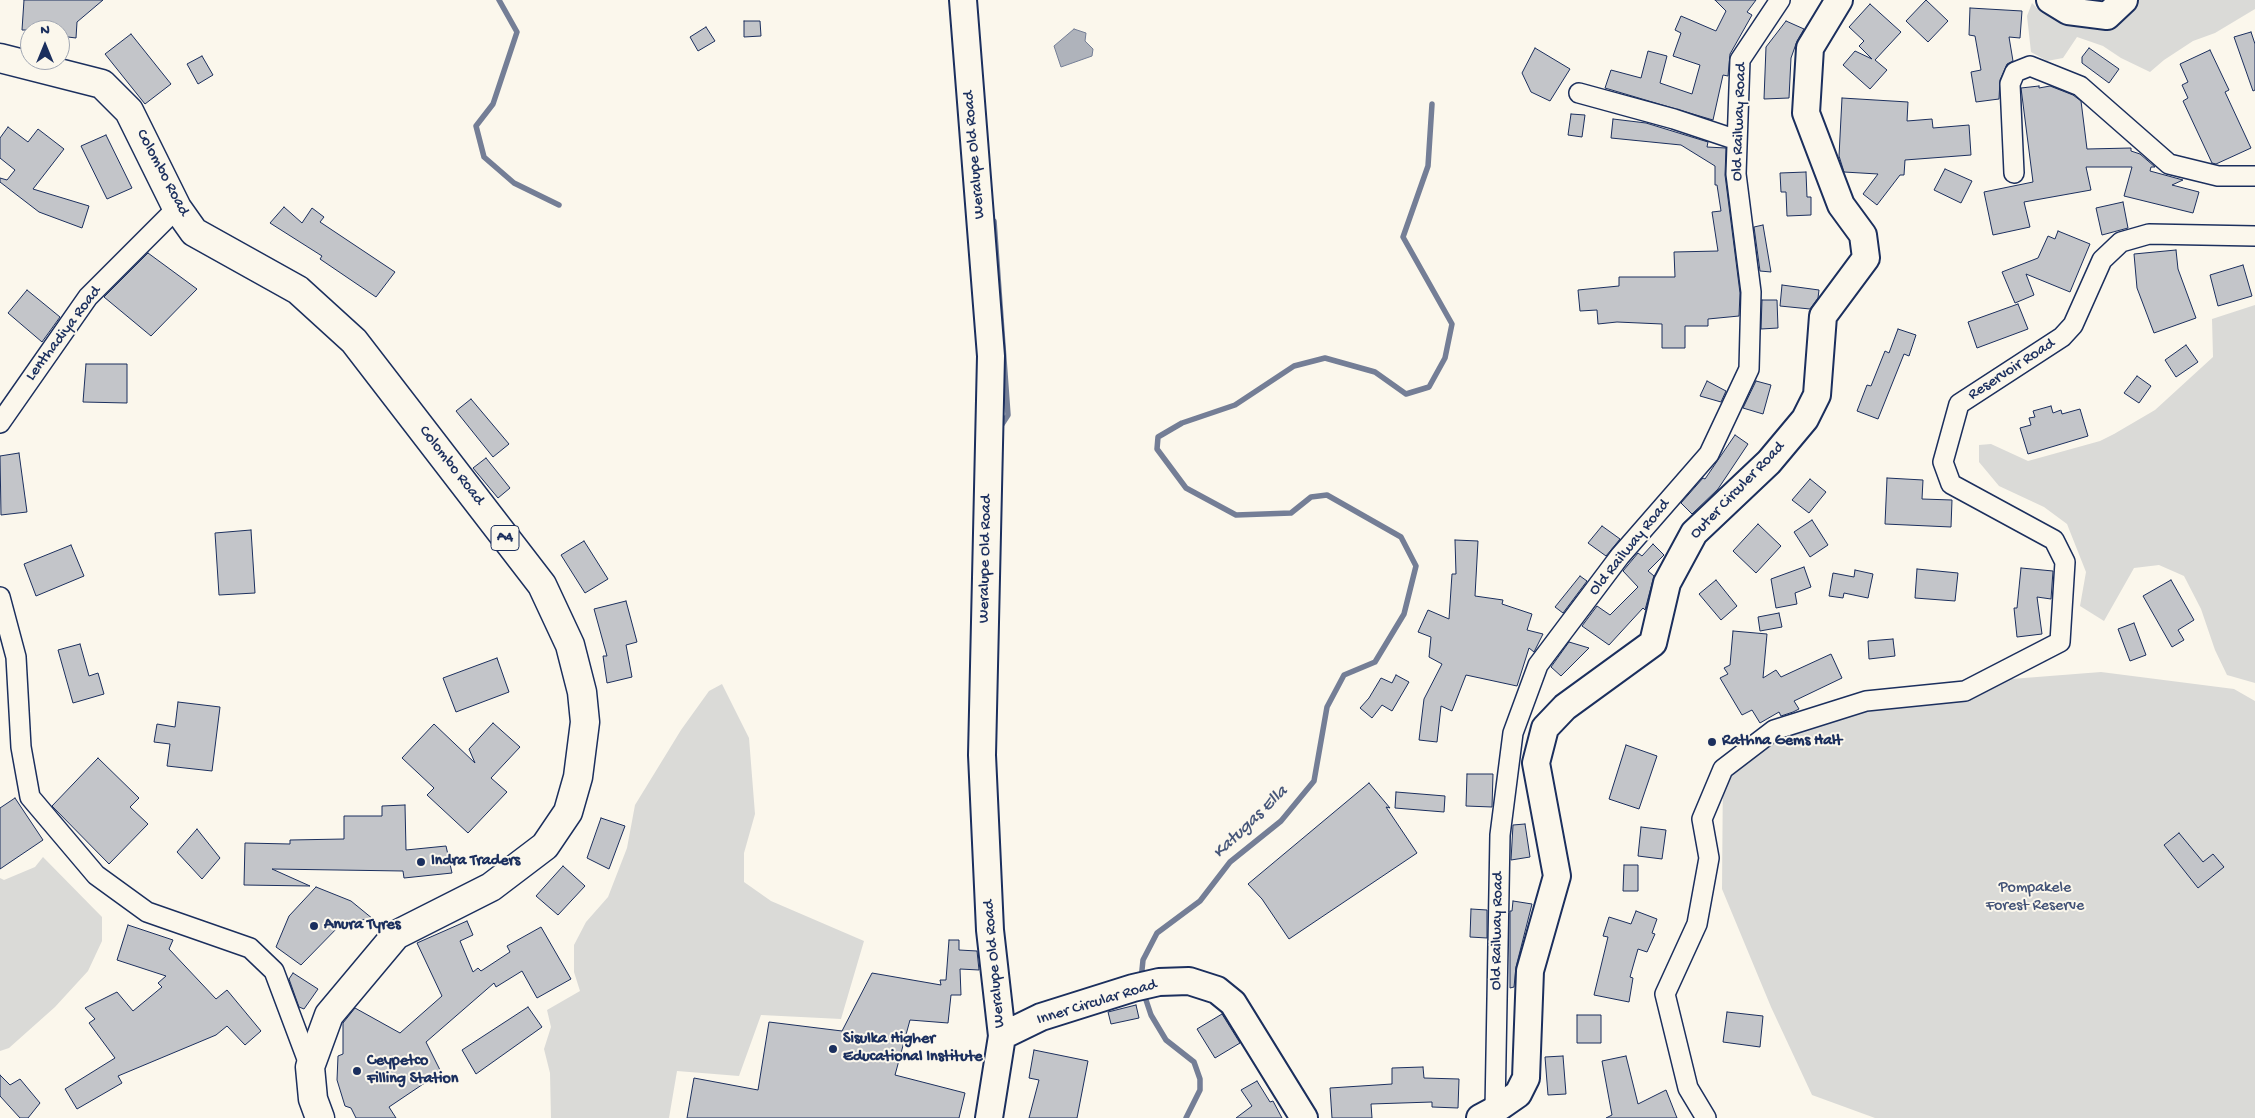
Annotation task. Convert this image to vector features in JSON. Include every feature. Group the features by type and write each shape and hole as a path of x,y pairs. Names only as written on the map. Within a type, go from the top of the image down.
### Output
{"highway":[{"name":"Colombo Road","path":"0,58 102,84 129,111 177,208 194,232 298,290 354,341 542,585 570,645 582,692 585,722 578,777 568,812 545,846 492,887 396,935 329,1015 310,1067 313,1099 320,1118"}],"street":[{"name":"Weralupe Old Road","path":"963,0 991,356 982,754 990,930 1002,1036 989,1118"},
{"name":"Old Railway Road","path":"1488,1114 1500,835 1513,733 1538,665 1620,556 1709,454 1749,369 1751,292 1736,174 1740,60 1780,0"},
{"name":"Outer Circuler Road","path":"1488,1114 1518,1094 1526,1078 1530,971 1557,876 1536,764 1546,728 1565,707 1653,643 1667,583 1694,533 1769,462 1806,419 1817,395 1823,316 1866,258 1863,235 1841,205 1806,113 1810,48 1839,0"},
{"path":"2050,0 2068,11 2107,16 2124,0"},
{"path":"2014,173 2010,84 2015,72 2030,66 2080,86 2169,164 2218,176 2255,176"},
{"path":"1579,93 1674,119 1737,140"},
{"name":"Lenthadiya Road","path":"0,423 88,297 177,208"},
{"name":"Reservoir Road","path":"1706,1118 1688,1088 1665,994 1697,924 1709,858 1702,819 1723,769 1774,730 1866,701 1965,691 2060,642 2066,562 2054,540 1951,484 1943,462 1959,404 2062,337 2074,325 2102,260 2121,242 2149,234 2255,236"},
{"path":"0,596 16,657 21,748 30,797 96,874 147,912 250,948 274,971 310,1067"},
{"name":"Inner Circular Road","path":"1002,1036 1041,1017 1140,987 1159,982 1189,982 1217,990 1233,1003 1304,1118"}],"green space":[{"path":"2135,0 2255,0 2255,9 2215,33 2193,41 2164,60 2150,72 2121,58 2103,46 2077,37 2063,58 2047,61 2031,52 2027,16 2032,3 2042,13 2078,27 2099,30 2118,22"},
{"path":"2255,305 2255,683 2227,675 2215,650 2201,609 2184,576 2159,565 2134,568 2104,621 2080,606 2086,572 2067,524 2044,507 1999,486 1979,462 1979,445 1991,444 2028,461 2100,441 2114,434 2155,410 2213,357 2212,319"},
{"name":"Pompakele Forest Reserve","path":"2101,672 2234,689 2255,701 2255,1118 1875,1118 1812,1095 1771,1007 1722,889 1723,768 1805,724 1960,683"},
{"path":"722,684 749,738 755,814 744,853 744,882 771,901 864,941 841,1019 761,1015 739,1076 677,1071 669,1118 551,1118 550,1073 544,1049 551,1027 547,1010 580,991 574,972 574,945 586,922 608,897 627,848 635,805 681,730 709,691"},
{"path":"43,857 102,917 102,941 88,971 55,1007 9,1048 0,1051 0,878 4,880 35,867"}],"shaded area":[{"path":"1074,29 1086,33 1085,41 1093,49 1092,56 1061,67 1054,46"}],"building":[{"path":"24,0 103,0 77,22 76,38 70,37 70,20 23,20"},
{"path":"1715,0 1756,0 1747,12 1752,15 1730,54 1728,76 1723,75 1713,120 1605,88 1611,70 1641,78 1648,51 1667,56 1660,83 1692,94 1700,65 1673,56 1681,33 1675,30 1681,16 1716,31 1726,11"},
{"path":"1926,0 1948,21 1928,42 1906,21"},
{"path":"1870,4 1901,32 1875,60 1887,70 1870,89 1843,65 1855,51 1872,59 1859,46 1864,41 1849,27"},
{"path":"1970,8 2022,11 2020,38 2009,37 2013,61 2007,64 2000,80 1999,99 1976,102 1971,72 1981,70 1975,36 1969,35"},
{"path":"744,21 760,21 761,36 744,37"},
{"path":"1786,21 1804,29 1791,58 1789,98 1764,99 1766,47"},
{"path":"706,27 715,41 698,51 690,37"},
{"path":"2251,32 2255,44 2255,90 2253,91 2234,37"},
{"path":"131,34 171,84 145,104 105,54"},
{"path":"1535,48 1570,69 1550,101 1531,92 1522,73"},
{"path":"2089,48 2119,69 2109,83 2082,63 2082,57"},
{"path":"2210,50 2229,90 2225,92 2251,148 2216,164 2212,163 2183,101 2188,98 2182,85 2188,82 2180,64"},
{"path":"202,56 213,75 198,84 187,64"},
{"path":"2039,86 2039,88 2050,86 2073,95 2081,101 2087,149 2131,148 2131,151 2140,154 2155,167 2151,167 2150,171 2183,180 2172,185 2199,192 2193,213 2124,196 2132,167 2086,167 2091,190 2024,202 2030,227 1993,235 1984,192 2033,182 2021,88"},
{"path":"1842,98 1908,102 1907,121 1932,119 1933,128 1969,125 1971,155 1905,160 1904,175 1900,175 1877,205 1863,194 1878,174 1844,172 1839,156"},
{"path":"1571,114 1585,115 1582,137 1568,135"},
{"path":"1613,119 1646,123 1708,142 1707,147 1726,148 1725,175 1740,293 1739,316 1708,319 1708,326 1685,326 1685,348 1662,348 1662,324 1617,322 1598,324 1597,310 1580,311 1578,290 1619,286 1619,277 1675,277 1674,252 1718,251 1712,212 1721,211 1717,185 1715,185 1715,166 1681,145 1611,138"},
{"path":"8,127 28,142 38,129 64,149 33,189 89,206 82,228 39,212 0,182 0,178 7,180 15,170 0,158 0,138"},
{"path":"106,135 132,188 107,199 81,146"},
{"path":"1945,169 1972,181 1961,203 1934,190"},
{"path":"1806,172 1807,197 1811,197 1811,215 1787,216 1786,192 1781,192 1780,173"},
{"path":"2123,202 2128,228 2102,235 2096,208"},
{"path":"284,207 302,223 312,208 324,217 320,222 395,272 376,297 320,259 322,256 270,223"},
{"path":"1763,225 1771,272 1760,271 1754,227"},
{"path":"2058,231 2090,244 2070,292 2026,274 2034,295 2015,303 2002,272 2038,258 2048,236 2055,239"},
{"path":"2176,250 2178,269 2196,318 2154,333 2137,288 2134,254"},
{"path":"148,253 197,289 151,336 104,297"},
{"path":"2243,265 2252,296 2218,306 2210,275"},
{"path":"1782,285 1819,290 1818,298 1810,309 1780,306"},
{"path":"27,290 60,317 42,342 8,313"},
{"path":"1762,300 1777,300 1778,328 1761,329"},
{"path":"2018,304 2028,329 1977,348 1968,322"},
{"path":"1898,329 1916,335 1909,356 1904,354 1878,419 1857,411 1867,385 1871,386 1885,351 1889,353"},
{"path":"2186,345 2198,362 2176,377 2165,360"},
{"path":"86,364 127,364 127,403 83,402"},
{"path":"2137,376 2151,386 2139,403 2124,393"},
{"path":"1707,381 1726,391 1721,402 1700,396"},
{"path":"1756,381 1771,385 1763,414 1743,408"},
{"path":"471,399 509,444 493,457 456,411"},
{"path":"2051,406 2053,413 2061,410 2062,414 2080,409 2088,436 2028,454 2020,428 2031,425 2029,418 2035,417 2033,411"},
{"path":"1735,435 1748,444 1718,489 1692,514 1681,503 1703,478 1705,479"},
{"path":"19,453 27,512 1,515 0,456"},
{"path":"486,458 510,488 498,498 473,468"},
{"path":"1887,478 1923,480 1922,499 1952,500 1951,527 1885,524"},
{"path":"1810,479 1826,492 1809,513 1792,500"},
{"path":"1812,520 1828,545 1810,557 1794,532"},
{"path":"1758,524 1781,546 1756,573 1733,551"},
{"path":"1602,526 1620,539 1606,556 1588,543"},
{"path":"251,530 255,593 219,595 215,533"},
{"path":"1455,540 1478,541 1475,596 1503,600 1502,604 1532,614 1527,630 1543,634 1534,652 1529,648 1517,686 1466,675 1452,711 1441,706 1437,742 1419,740 1424,699 1442,664 1429,657 1431,637 1418,632 1428,610 1449,619 1452,574 1456,574"},
{"path":"584,541 608,579 585,593 561,555"},
{"path":"1653,544 1664,555 1648,571 1654,576 1645,610 1643,608 1609,645 1582,626 1597,606 1610,615 1638,587 1623,571 1638,553 1642,556"},
{"path":"71,545 84,576 36,596 24,564"},
{"path":"1804,567 1811,587 1795,593 1797,604 1776,608 1771,579"},
{"path":"2021,568 2053,571 2051,599 2037,597 2042,634 2017,637 2014,608 2017,608"},
{"path":"1917,569 1958,573 1955,601 1915,598"},
{"path":"1855,570 1873,574 1868,598 1844,593 1843,598 1829,596 1833,573 1854,577"},
{"path":"1580,576 1587,581 1563,613 1555,607"},
{"path":"1716,580 1737,606 1721,620 1699,594"},
{"path":"2171,580 2194,620 2178,630 2184,640 2172,647 2143,596"},
{"path":"626,601 637,642 626,645 632,677 607,683 603,656 607,656 594,609"},
{"path":"1779,613 1782,627 1760,631 1758,617"},
{"path":"2134,623 2146,655 2130,661 2118,629"},
{"path":"1733,631 1767,634 1763,678 1776,670 1781,677 1831,654 1842,678 1794,701 1799,709 1781,716 1779,712 1760,723 1752,710 1742,715 1720,678 1728,674 1724,668 1730,665"},
{"path":"1893,639 1895,656 1869,659 1868,641"},
{"path":"1569,642 1589,648 1561,676 1551,667"},
{"path":"80,644 89,676 98,673 104,694 73,703 58,650"},
{"path":"497,658 509,692 456,712 443,678"},
{"path":"1396,675 1409,682 1392,711 1382,705 1372,718 1360,708 1369,698 1381,678 1392,683"},
{"path":"178,702 220,707 212,771 167,766 170,744 154,742 157,724 175,727"},
{"path":"493,723 520,747 491,778 507,792 468,833 427,795 434,788 402,758 434,724 475,763 469,749"},
{"path":"1626,745 1657,756 1639,809 1609,799"},
{"path":"98,758 139,798 130,807 148,824 109,864 52,806"},
{"path":"1467,774 1493,774 1492,807 1466,806"},
{"path":"1369,783 1390,808 1386,807 1417,853 1289,939 1262,899 1248,884"},
{"path":"1396,792 1445,796 1444,812 1395,808"},
{"path":"15,798 43,840 0,869 0,808"},
{"path":"405,805 406,850 446,846 452,873 404,878 403,871 272,869 310,886 244,885 245,843 290,844 290,840 344,839 344,816 382,816 382,806"},
{"path":"601,818 625,826 609,869 587,858"},
{"path":"1525,824 1530,857 1511,860 1513,825"},
{"path":"1641,827 1666,830 1662,859 1638,856"},
{"path":"197,829 220,858 202,879 177,852"},
{"path":"2179,833 2203,862 2213,854 2224,867 2198,888 2164,845"},
{"path":"1624,865 1638,865 1638,891 1623,891"},
{"path":"563,866 585,886 558,915 536,896"},
{"path":"316,887 351,901 373,919 344,921 301,965 276,947 289,916"},
{"path":"1513,901 1532,904 1516,967 1514,987 1510,988 1510,911 1512,911"},
{"path":"1471,909 1487,910 1487,938 1470,937"},
{"path":"1636,911 1657,919 1652,933 1655,934 1647,952 1638,949 1630,977 1633,978 1629,1002 1594,995 1608,937 1603,936 1609,917 1631,924"},
{"path":"467,921 473,935 460,941 473,972 478,968 481,971 510,952 507,946 541,927 571,979 537,998 522,971 496,987 494,983 426,1042 441,1072 389,1107 396,1118 356,1118 351,1108 345,1106 337,1080 338,1056 343,1054 343,1023 355,1008 400,1033 442,996 417,943"},
{"path":"128,925 173,940 169,949 216,999 227,990 261,1031 245,1045 227,1026 216,1035 118,1076 122,1083 77,1109 65,1089 115,1058 89,1023 95,1019 85,1008 117,992 133,1011 162,987 158,983 166,976 117,960"},
{"name":"Sisulka Higher Educational Institute","path":"949,940 959,940 959,950 977,951 979,970 960,969 961,995 951,995 948,1023 910,1020 895,1075 965,1093 959,1118 687,1118 694,1078 758,1090 769,1022 842,1031 872,973 941,985 940,980 946,980"},
{"path":"293,973 318,989 304,1009 299,1007 289,979"},
{"path":"1136,1005 1139,1018 1111,1024 1108,1012"},
{"path":"528,1007 542,1027 476,1074 462,1050"},
{"path":"1727,1012 1763,1016 1760,1047 1723,1042"},
{"path":"1222,1014 1240,1043 1215,1058 1197,1029"},
{"path":"1577,1015 1601,1015 1601,1043 1577,1043"},
{"path":"1034,1050 1088,1061 1077,1118 1029,1118 1039,1080 1029,1078"},
{"path":"1563,1056 1566,1094 1548,1095 1545,1057"},
{"path":"1626,1056 1638,1104 1666,1090 1677,1118 1606,1118 1612,1115 1602,1061"},
{"path":"1423,1067 1424,1078 1459,1079 1458,1108 1432,1107 1432,1102 1371,1104 1372,1118 1332,1118 1330,1088 1392,1084 1392,1068"},
{"path":"0,1075 10,1085 20,1079 40,1103 28,1118 20,1118 0,1096"},
{"path":"1257,1081 1270,1102 1273,1101 1282,1118 1236,1118 1252,1106 1241,1090"}],"waterway":[{"path":"499,0 517,32 493,104 476,126 484,157 514,183 559,205"},
{"path":"1141,980 1143,960 1157,933 1200,901 1230,862 1281,821 1314,781 1327,707 1344,675 1375,662 1404,614 1416,566 1401,537 1327,495 1311,497 1291,513 1236,515 1186,488 1157,449 1158,437 1182,423 1235,405 1294,366 1325,358 1375,372 1406,394 1429,387 1445,358 1452,324 1403,237 1428,166 1432,104"},
{"path":"994,221 1008,415 999,429"},
{"name":"Katugas Ella","path":"1143,991 1151,1015 1166,1040 1194,1062 1200,1079 1200,1090 1186,1118"}],"place":[{"name":"Rathna Gems Halt","path":"1712,742"},
{"name":"Indra Traders","path":"421,862"},
{"name":"Anura Tyres","path":"314,926"},
{"name":"Sisulka Higher Educational Institute","path":"833,1049"},
{"name":"Ceypetco Filling Station","path":"357,1071"}]}
